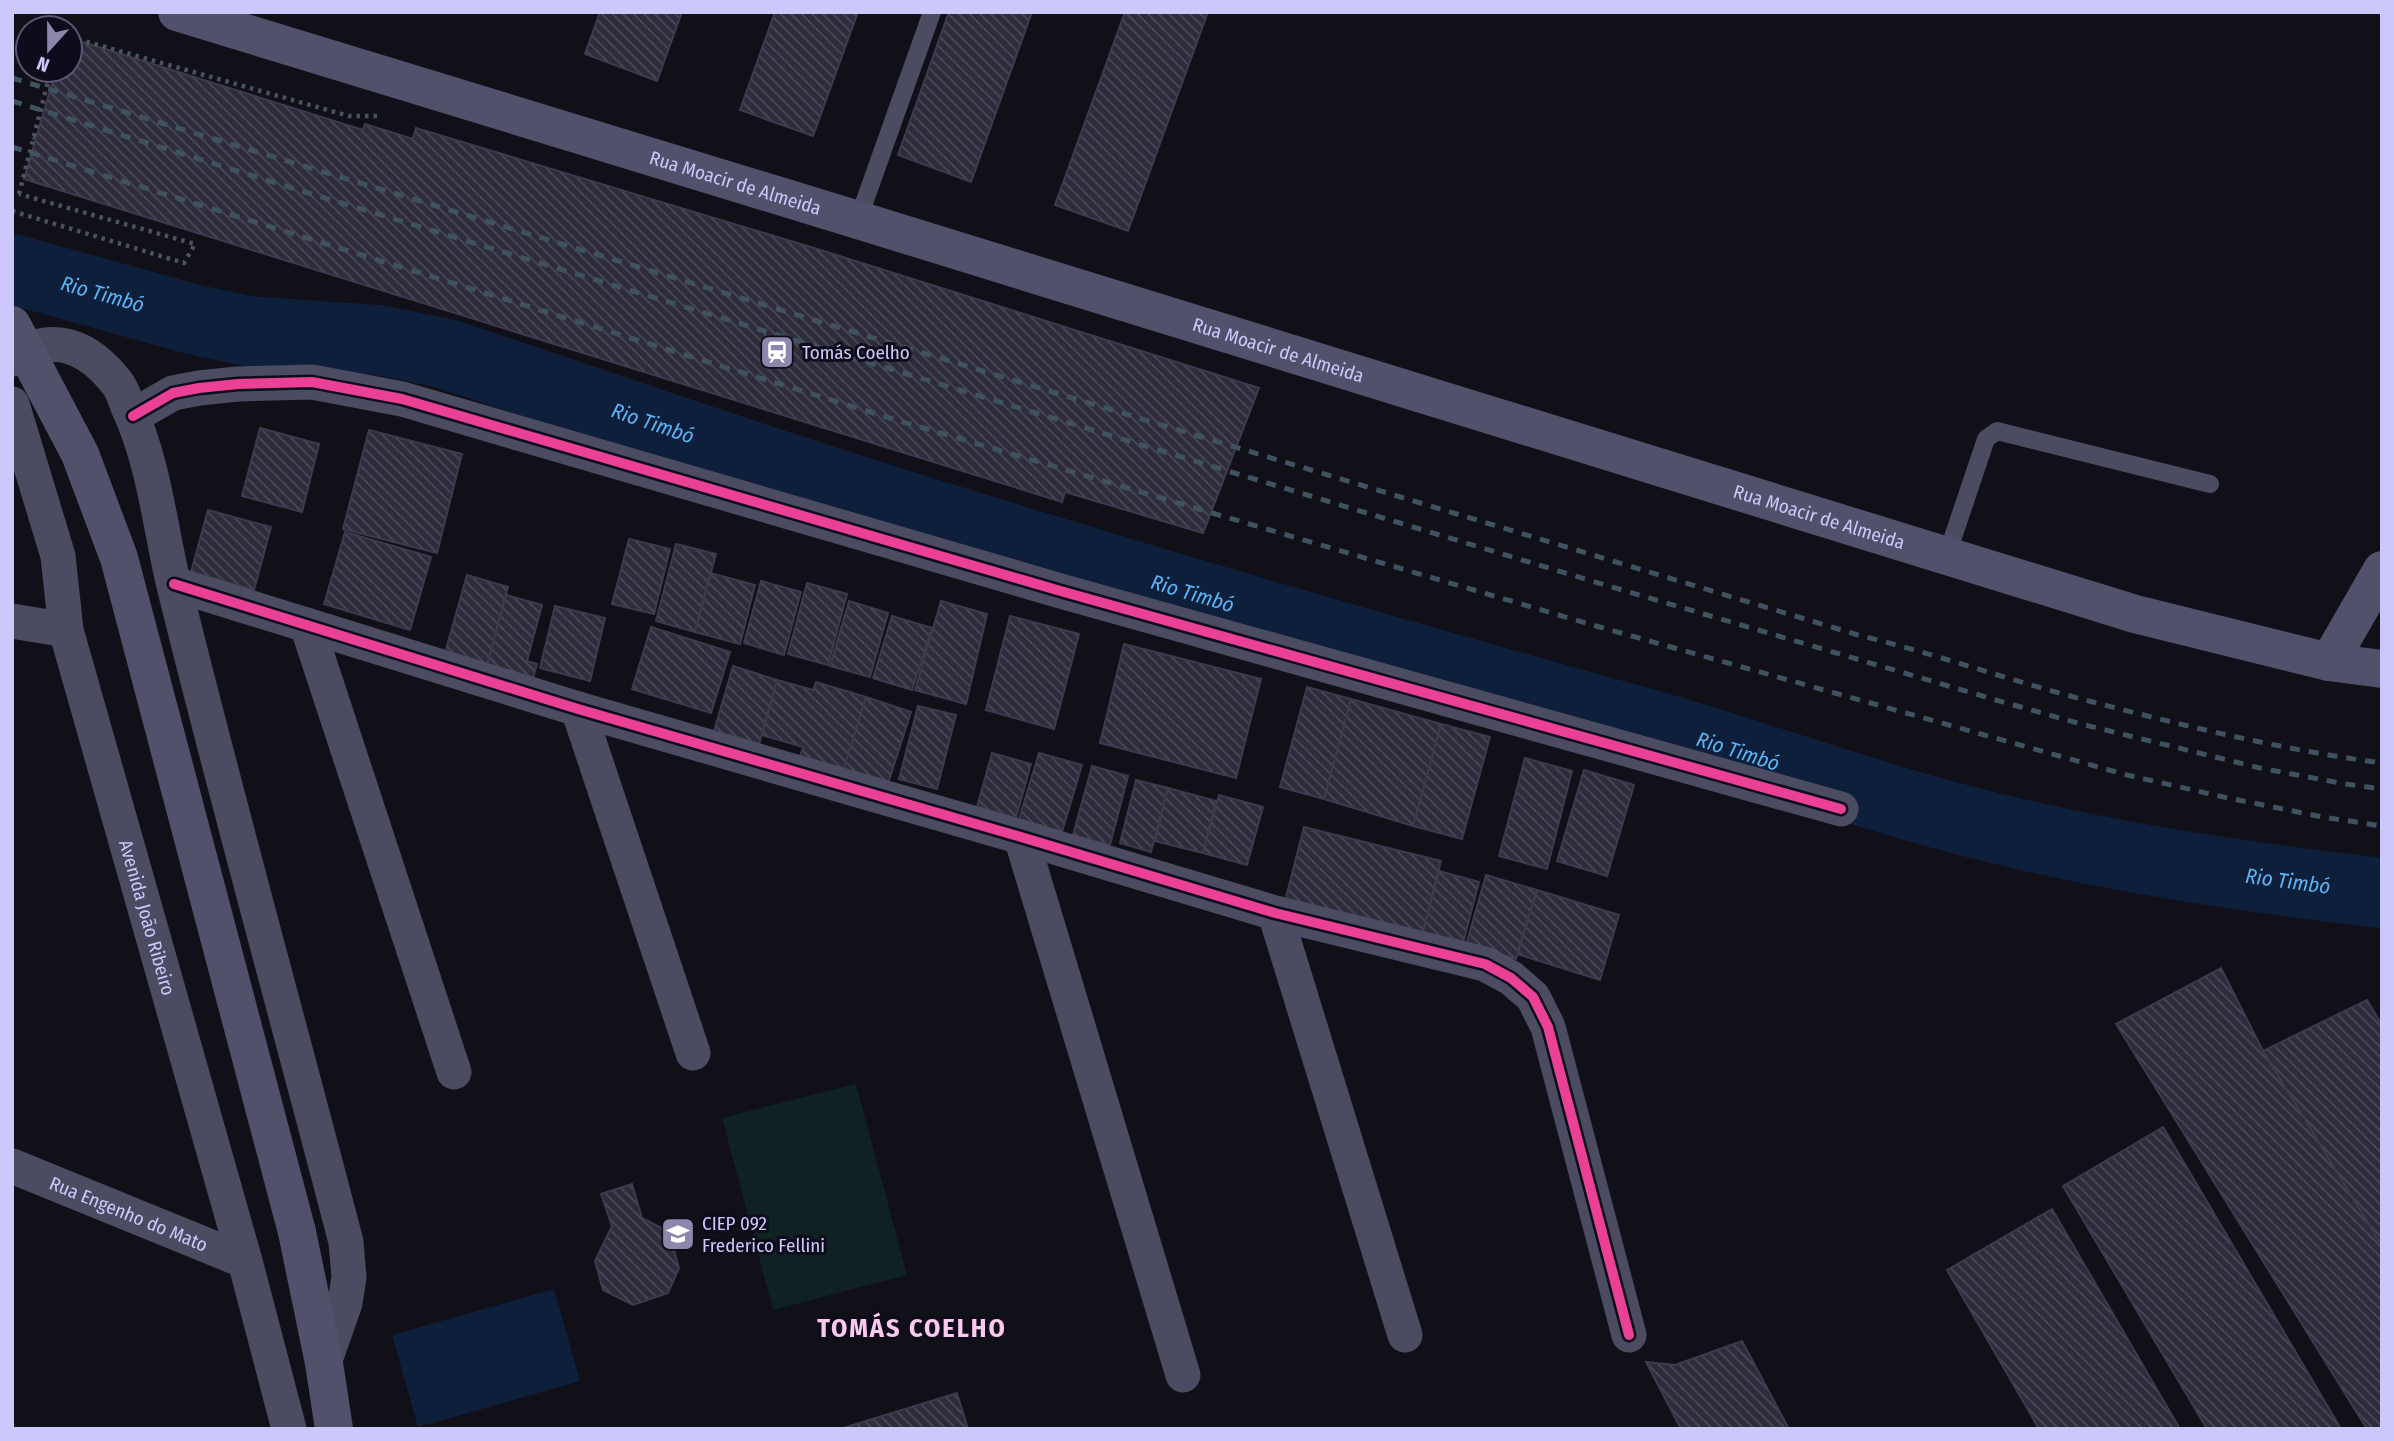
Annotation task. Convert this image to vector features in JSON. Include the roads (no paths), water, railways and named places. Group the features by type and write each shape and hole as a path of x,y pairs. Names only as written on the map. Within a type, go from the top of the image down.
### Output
{"main road":[{"name":"Rua Moacir de Almeida","path":"177,12 2135,614 2329,662 2382,669"},
{"path":"12,325 80,454 119,558 297,1232 324,1363 334,1429"},
{"path":"2329,662 2382,570"}],"street":[{"path":"12,359 38,346 55,342 77,348 117,384 133,416 146,456 174,584 346,1242 348,1278 345,1303 324,1363"},
{"path":"133,416 173,393 239,384 312,382 402,399 1064,592 1841,809"},
{"name":"Avenida João Ribeiro","path":"12,404 58,556 66,630 289,1429"},
{"path":"174,584 578,709 1275,913 1485,964 1511,978 1533,997 1548,1027 1629,1335"},
{"path":"12,621 66,630"},
{"path":"307,625 454,1072"},
{"path":"578,709 693,1053"},
{"path":"1021,837 1183,1374"},
{"path":"1275,913 1405,1335"},
{"name":"Rua Engenho do Mato","path":"12,1166 244,1261"}],"lane":[{"path":"858,220 932,12"},
{"path":"1947,555 1986,439 1997,430 2210,484"}],"water":[{"path":"554,1289 580,1381 418,1427 392,1335"}],"waterway":[{"name":"Rio Timbó","path":"12,269 192,319 247,331 378,340 444,353 761,460 963,524 1254,612 1681,734 1944,815 2052,841 2161,862 2382,893"}],"railway":[{"path":"12,78 1858,635 2161,719 2271,744 2382,763"},
{"path":"12,101 1595,582 1996,700 2260,768 2382,789"},
{"path":"12,147 893,419 1596,626 2127,775 2228,798 2382,826"}],"place":[{"name":"Tomás Coelho","path":"777,352"},
{"name":"CIEP 092 Frederico Fellini","path":"678,1234"}],"district":[{"name":"TOMÁS COELHO","path":"912,1328"}]}
